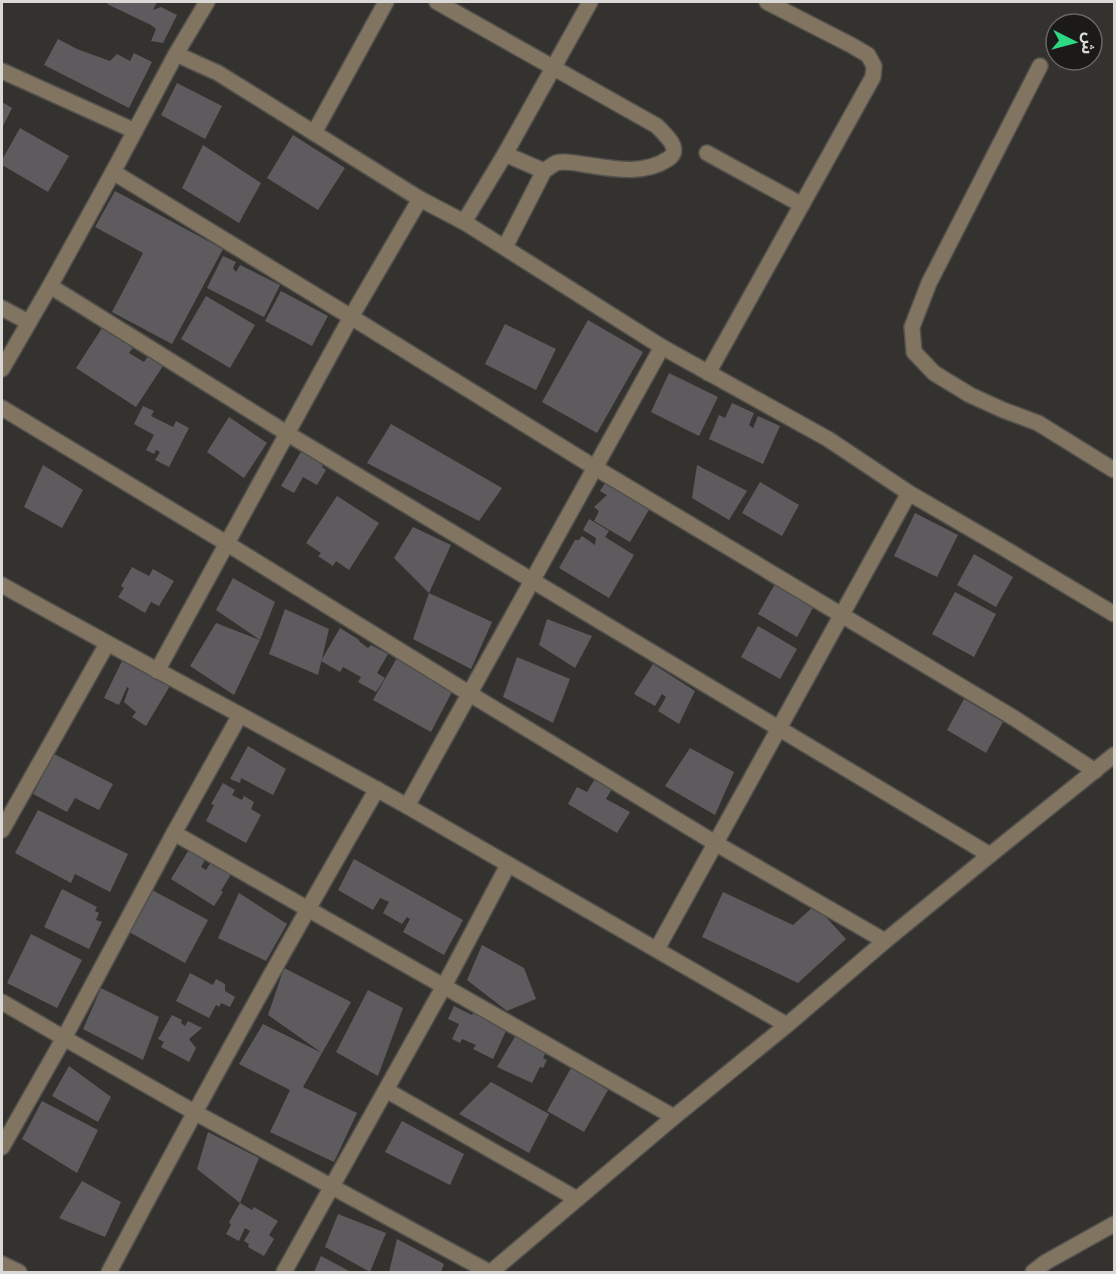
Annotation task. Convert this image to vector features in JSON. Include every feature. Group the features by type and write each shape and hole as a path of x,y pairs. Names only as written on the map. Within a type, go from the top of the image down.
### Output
{"street":[{"path":"2,369 207,2"},
{"path":"314,133 386,2"},
{"path":"437,2 657,126 673,142 675,150 672,156 660,164 631,171 572,163 555,164 544,171 504,247"},
{"path":"464,222 590,2"},
{"path":"708,373 873,77 874,66 868,55 767,2"},
{"path":"176,54 218,73 420,199 464,222 662,347 828,439 909,493 1114,614"},
{"path":"1040,66 929,283 912,327 914,352 934,373 970,395 1038,423 1114,470"},
{"path":"2,71 135,131"},
{"path":"707,153 802,205"},
{"path":"505,154 544,171"},
{"path":"112,172 594,467 1014,718 1095,771"},
{"path":"157,671 351,317 420,199"},
{"path":"50,286 288,434 990,855"},
{"path":"2,308 28,322"},
{"path":"407,806 662,347"},
{"path":"2,408 715,843 885,941"},
{"path":"657,949 909,493"},
{"path":"2,585 377,789 787,1025"},
{"path":"2,830 107,644"},
{"path":"2,1147 240,715"},
{"path":"2,1002 194,1112 490,1272 885,941 1114,755"},
{"path":"109,1272 194,1112 377,789"},
{"path":"174,833 674,1117"},
{"path":"284,1272 444,986 508,864"},
{"path":"386,1090 577,1199"},
{"path":"1033,1272 1046,1262 1114,1224"},
{"path":"2,1264 19,1272"}],"building":[{"path":"109,2 157,2 153,10 161,7 177,15 163,43 151,41 156,29 107,4"},
{"path":"58,39 77,49 110,61 117,54 130,61 134,53 152,62 129,108 44,65"},
{"path":"177,83 222,106 205,139 161,115"},
{"path":"2,102 12,108 2,128"},
{"path":"20,128 69,156 48,192 2,165 2,160"},
{"path":"293,135 345,168 318,210 267,178"},
{"path":"203,145 261,183 239,223 182,188"},
{"path":"115,191 223,249 172,344 112,312 143,253 95,227"},
{"path":"223,256 236,262 233,268 236,272 240,265 280,285 264,317 207,288"},
{"path":"281,291 328,316 312,346 265,321"},
{"path":"206,296 255,325 230,368 181,339"},
{"path":"588,320 643,352 597,433 542,402"},
{"path":"505,324 556,349 536,390 485,364"},
{"path":"104,325 135,345 129,353 144,362 148,356 163,366 136,407 76,368"},
{"path":"669,373 718,397 699,436 651,412"},
{"path":"732,403 754,413 749,425 753,428 758,416 780,426 763,464 709,439 719,415 725,418"},
{"path":"143,406 154,411 151,416 173,427 176,421 189,428 169,467 155,460 160,452 156,450 154,454 146,450 154,435 134,424"},
{"path":"229,417 267,443 244,478 207,452"},
{"path":"391,424 502,488 479,521 367,463"},
{"path":"302,450 324,463 322,467 326,470 317,485 303,477 294,493 281,486"},
{"path":"43,465 83,490 62,528 24,507"},
{"path":"697,465 747,491 729,520 692,498"},
{"path":"760,482 799,505 782,536 742,513"},
{"path":"605,483 650,508 630,542 594,521 599,511 594,507 607,495 600,491"},
{"path":"337,496 379,523 349,570 336,561 333,566 318,556 321,553 306,543"},
{"path":"915,513 958,535 937,577 894,556"},
{"path":"589,519 609,531 605,537 634,555 609,598 559,568 575,540 579,540 582,536 595,545 596,538 583,530"},
{"path":"413,527 451,545 429,593 394,558"},
{"path":"974,554 1013,577 996,607 957,585"},
{"path":"132,567 149,576 153,569 174,581 159,606 151,602 145,613 118,597 124,588 121,586"},
{"path":"233,578 275,602 260,640 216,610"},
{"path":"775,584 814,606 797,637 758,614"},
{"path":"955,592 996,614 974,657 932,634"},
{"path":"429,593 492,622 471,669 413,639"},
{"path":"285,609 329,629 318,675 269,654"},
{"path":"547,619 592,636 575,668 539,645"},
{"path":"216,623 260,640 234,695 190,666"},
{"path":"758,626 797,649 780,679 741,657"},
{"path":"340,628 368,648 371,645 388,654 377,673 385,678 376,692 358,682 361,677 343,667 340,672 321,661"},
{"path":"398,656 454,688 431,732 373,700"},
{"path":"517,657 570,679 553,723 503,697"},
{"path":"122,661 148,675 150,672 171,684 146,726 132,717 136,712 124,702 129,688 127,687 119,705 104,698"},
{"path":"653,664 695,691 679,724 658,711 666,697 662,694 655,706 634,694"},
{"path":"964,699 1003,722 986,753 947,730"},
{"path":"248,746 286,769 273,795 241,778 240,783 230,779"},
{"path":"690,748 734,772 715,815 665,786"},
{"path":"54,754 113,784 99,810 75,798 67,812 33,794"},
{"path":"596,777 613,787 606,799 630,812 617,833 568,804 577,787 587,792"},
{"path":"223,783 235,790 232,795 242,800 244,796 254,802 251,809 261,815 246,843 206,821 214,805 211,804"},
{"path":"38,810 128,854 110,892 75,874 71,883 15,853"},
{"path":"190,848 206,858 201,867 206,870 213,859 234,869 214,906 171,879"},
{"path":"354,859 463,920 444,955 403,932 410,919 407,917 402,924 383,913 389,902 380,898 373,910 338,890"},
{"path":"62,889 97,907 95,911 99,913 96,920 102,922 89,949 44,927"},
{"path":"152,890 208,920 185,963 129,932"},
{"path":"723,892 793,925 815,905 846,939 798,983 702,937"},
{"path":"239,893 287,924 266,961 218,938"},
{"path":"31,934 82,960 57,1008 7,983"},
{"path":"482,945 524,968 536,999 507,1011 467,980"},
{"path":"284,968 351,1002 322,1053 268,1015"},
{"path":"190,973 213,985 216,979 225,984 225,991 235,997 230,1007 221,1003 219,1007 216,1005 209,1018 176,1001"},
{"path":"101,988 159,1017 143,1060 83,1029"},
{"path":"368,990 403,1008 378,1076 336,1052"},
{"path":"454,1006 472,1015 475,1010 495,1020 506,1031 493,1059 473,1049 476,1045 462,1039 460,1043 452,1039 459,1024 448,1019"},
{"path":"172,1015 182,1020 181,1023 185,1026 188,1021 202,1028 189,1039 196,1048 189,1062 161,1047 164,1042 158,1039"},
{"path":"263,1024 322,1053 303,1087 357,1113 334,1162 270,1132 290,1090 239,1064"},
{"path":"516,1035 546,1052 543,1058 547,1060 543,1068 540,1067 532,1083 497,1067"},
{"path":"69,1066 111,1097 98,1122 52,1096"},
{"path":"571,1068 608,1090 584,1132 547,1111"},
{"path":"491,1082 549,1114 529,1153 459,1114"},
{"path":"42,1101 98,1130 77,1173 22,1139"},
{"path":"402,1121 464,1154 450,1185 385,1152"},
{"path":"208,1132 259,1158 240,1203 197,1169"},
{"path":"82,1181 121,1202 105,1237 59,1218"},
{"path":"240,1203 252,1210 254,1207 278,1221 269,1235 274,1239 264,1256 248,1247 249,1244 244,1241 250,1231 245,1228 239,1241 226,1234 231,1225 229,1222"},
{"path":"338,1214 386,1233 370,1272 325,1247"},
{"path":"397,1239 444,1264 441,1272 389,1272"},
{"path":"321,1256 351,1272 314,1272"}]}
